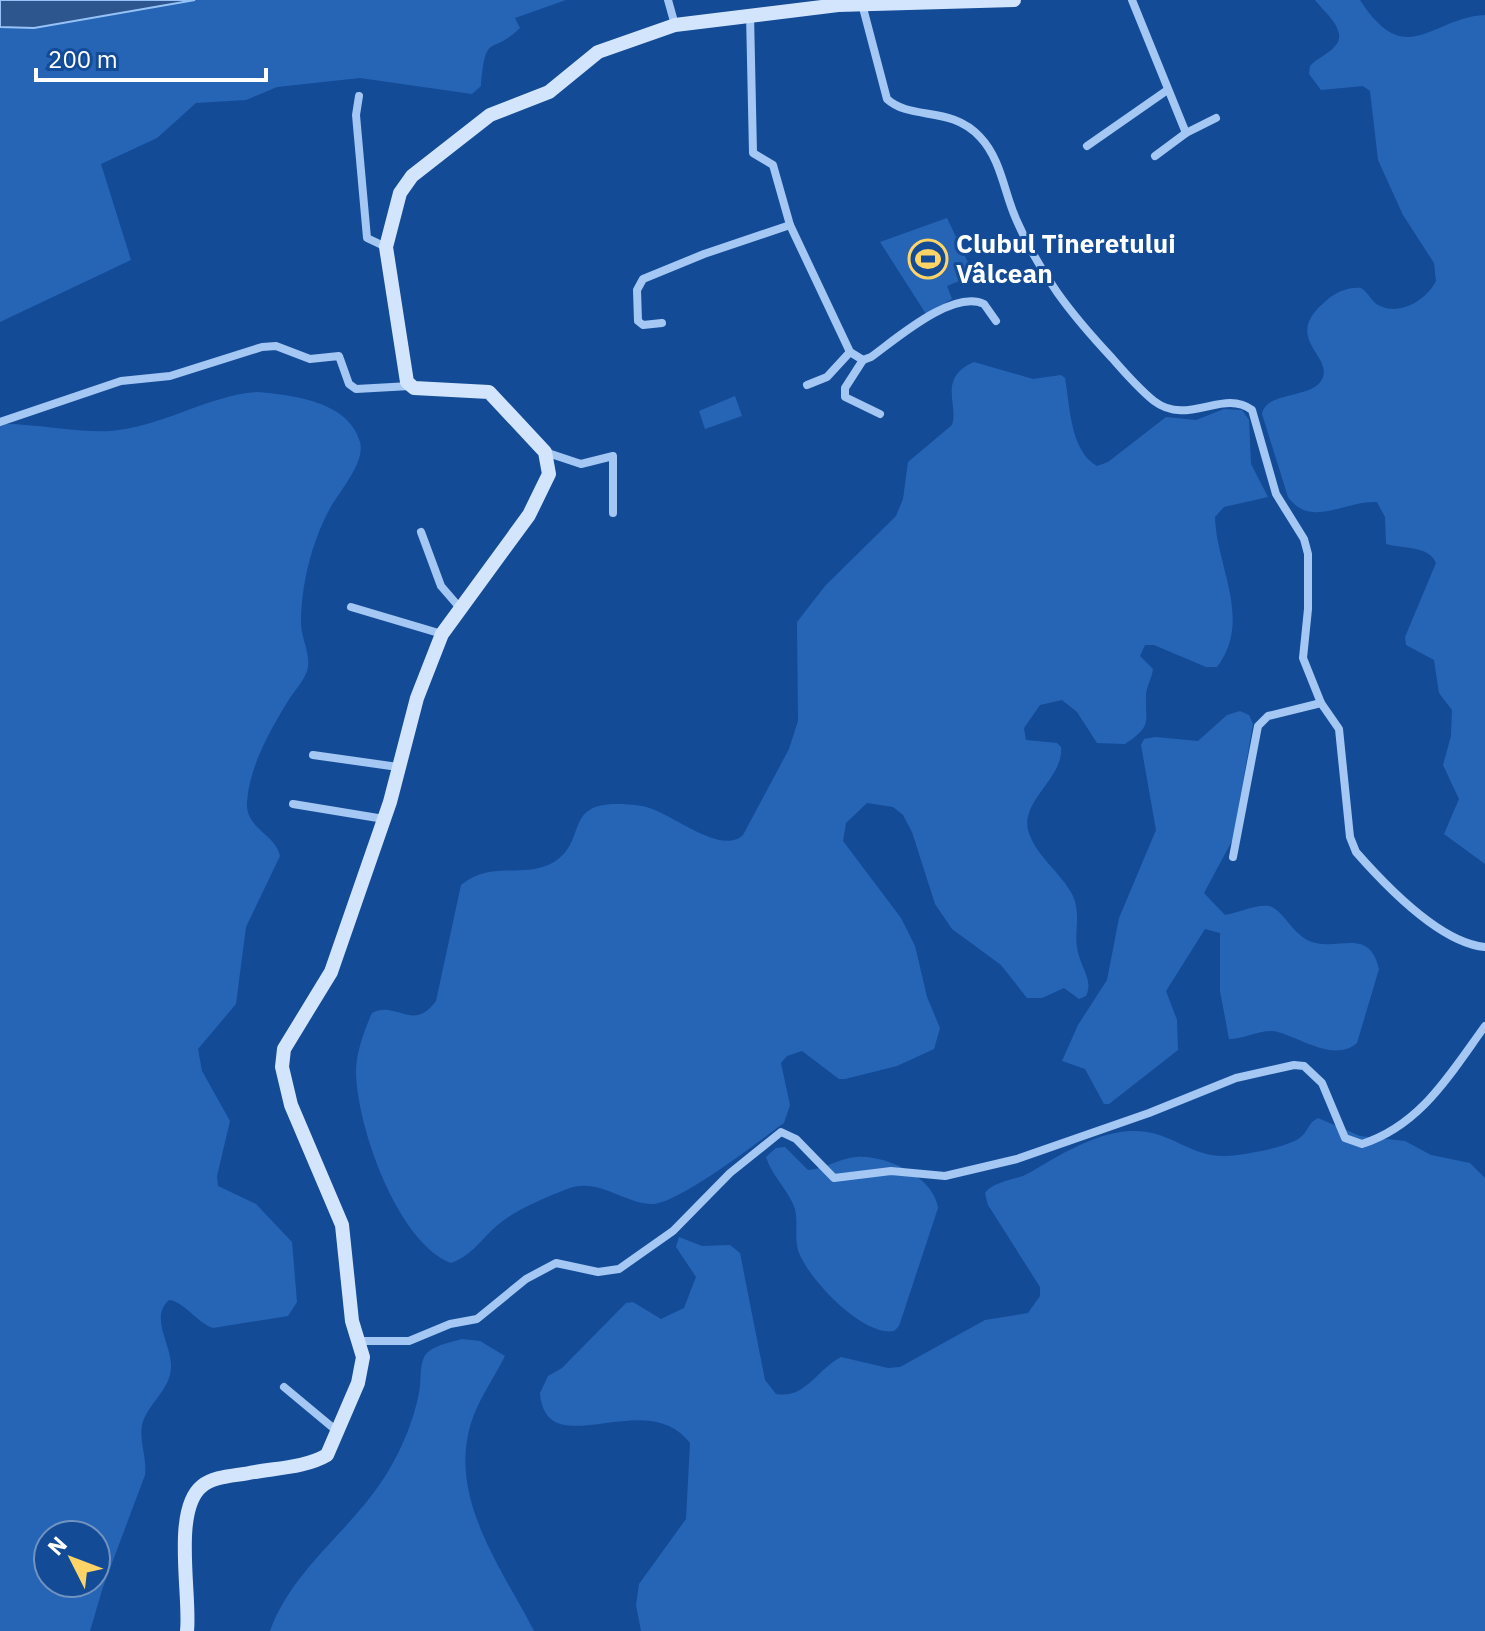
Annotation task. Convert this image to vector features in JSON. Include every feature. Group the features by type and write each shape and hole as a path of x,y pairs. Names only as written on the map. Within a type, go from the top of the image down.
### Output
{"street":[{"path":"668,0 675,25"},
{"path":"410,386 405,376 386,247 405,184 490,115 549,92 598,52 675,25 750,13 862,3 1014,0"},
{"path":"1132,0 1166,91 1186,133"},
{"path":"862,3 887,99 902,109 947,116 969,126 980,137 992,152 1015,218 1053,292 1143,391 1166,409 1181,412 1229,404 1252,410 1276,494 1304,539 1308,554 1303,658 1321,703 1339,729 1350,837 1356,852 1432,923 1458,940 1485,947"},
{"path":"750,13 751,148 755,156 773,165 790,225 850,352 863,360"},
{"path":"1087,146 1166,91"},
{"path":"359,96 356,115 367,238 386,247"},
{"path":"1155,156 1186,133 1216,118"},
{"path":"662,323 643,325 638,321 637,290 643,279 704,254 790,225"},
{"path":"880,414 845,397 845,388 863,360 953,303 977,300 989,307 996,321"},
{"path":"0,422 121,381 170,376 262,347 276,346 310,359 339,356 349,384 356,389 410,386 489,392 545,452 581,464 613,456 613,513"},
{"path":"807,385 827,377 850,352"},
{"path":"0,414 39,409"},
{"path":"187,1631 186,1538 190,1507 197,1491 217,1479 322,1459 331,1452 363,1368 352,1321 342,1225 291,1105 282,1057 289,1036 331,972 384,819 417,698 442,634 536,505 549,474 545,452"},
{"path":"421,532 441,586 460,608"},
{"path":"351,607 442,634"},
{"path":"1233,857 1258,726 1268,716 1321,703"},
{"path":"313,755 398,767"},
{"path":"293,804 384,819"},
{"path":"358,1341 409,1341 450,1324 477,1319 526,1279 556,1263 598,1272 619,1269 673,1231 730,1173 781,1132 796,1139 834,1178 891,1171 945,1176 1017,1159 1149,1113 1236,1078 1294,1065 1304,1066 1322,1083 1345,1138 1362,1144 1395,1131 1425,1106 1485,1026"},
{"path":"284,1387 338,1432"}],"shaded area":[{"path":"0,0 195,0 34,28 0,27"},
{"path":"195,0 566,0 515,18 520,28 488,51 481,86 472,94 360,78 277,87 246,100 196,103 157,138 101,164 131,260 0,322 0,27 34,28"},
{"path":"1315,0 1360,0 1376,21 1391,33 1406,37 1485,15 1485,864 1444,834 1459,799 1443,765 1451,736 1452,710 1439,693 1434,660 1406,645 1405,637 1436,563 1421,550 1386,544 1385,517 1377,502 1318,512 1297,506 1288,497 1262,414 1265,406 1272,401 1311,389 1323,377 1324,369 1311,344 1308,324 1314,313 1331,297 1347,289 1361,288 1377,305 1396,309 1420,299 1436,281 1434,263 1403,215 1378,160 1370,91 1363,86 1321,90 1309,74 1310,66 1333,48 1339,39 1337,27"},
{"name":"Clubul Tineretului Vâlcean","path":"947,218 974,275 947,286 952,299 926,314 880,242"},
{"path":"974,362 1033,379 1061,375 1065,378 1076,439 1088,459 1097,466 1108,462 1166,417 1196,420 1224,409 1242,410 1249,420 1251,464 1268,497 1224,507 1215,517 1232,612 1232,631 1217,667 1206,667 1154,645 1145,645 1140,656 1153,669 1146,694 1146,723 1125,744 1097,743 1077,712 1062,700 1040,705 1024,728 1026,740 1057,743 1061,747 1056,769 1031,809 1028,830 1036,848 1062,880 1076,904 1076,941 1088,981 1086,996 1079,999 1064,988 1042,998 1027,998 1001,965 952,929 935,904 912,832 903,815 893,807 867,803 846,823 843,841 901,918 915,946 927,997 940,1028 934,1049 897,1066 845,1079 839,1079 802,1051 787,1056 781,1063 790,1105 784,1123 697,1184 662,1202 650,1204 589,1186 567,1189 507,1218 467,1255 451,1263 431,1251 397,1208 372,1151 358,1095 356,1072 361,1042 372,1013 389,1010 420,1015 428,1010 436,1001 461,885 485,873 531,870 554,862 572,842 586,812 597,806 615,804 653,809 708,837 721,840 733,840 743,835 789,749 798,721 797,622 825,586 896,516 903,499 908,462 952,425 953,384 963,368"},
{"path":"257,392 317,403 344,417 354,428 361,450 355,469 322,525 308,566 301,623 308,659 307,671 268,737 249,789 247,802 251,819 273,842 280,856 246,927 236,1004 198,1049 202,1071 230,1121 217,1176 218,1186 256,1204 292,1242 297,1302 288,1316 213,1328 180,1304 169,1300 161,1314 161,1322 170,1356 170,1373 142,1425 145,1475 112,1563 112,1519 32,1519 32,1599 99,1599 90,1631 0,1631 0,424 119,430 154,422 222,399"},
{"path":"735,396 742,416 705,429 699,411"},
{"path":"1240,711 1249,715 1253,724 1233,839 1204,893 1225,915 1269,906 1312,942 1352,943 1368,948 1379,969 1357,1043 1347,1049 1326,1049 1273,1031 1229,1039 1220,991 1220,933 1205,929 1166,991 1177,1020 1178,1050 1109,1104 1104,1104 1085,1069 1062,1061 1078,1025 1107,980 1119,918 1156,830 1141,745 1144,739 1155,737 1198,741 1227,715"},
{"path":"1318,1118 1360,1136 1405,1141 1431,1155 1470,1163 1485,1178 1485,1631 641,1631 636,1605 639,1584 686,1519 690,1443 671,1427 649,1421 578,1426 560,1424 546,1414 540,1393 548,1376 562,1368 626,1303 633,1302 661,1319 684,1308 696,1277 676,1247 679,1237 702,1246 730,1245 740,1253 765,1380 776,1394 786,1394 803,1388 841,1357 888,1368 900,1367 985,1320 1028,1313 1040,1296 1040,1287 988,1205 985,1193 994,1186 1024,1176 1073,1148 1106,1135 1139,1131 1165,1137 1206,1154 1232,1156 1288,1144 1302,1136"},
{"path":"785,1147 808,1170 857,1157 894,1164 918,1178 935,1197 938,1208 899,1326 894,1331 867,1325 852,1315 824,1290 803,1262 797,1244 794,1206 766,1157 776,1148"},
{"path":"462,1339 480,1341 505,1356 471,1423 466,1451 466,1478 482,1531 534,1631 270,1631 294,1586 360,1510 395,1460 414,1413 425,1356 435,1347"}],"place":[{"name":"Clubul Tineretului Vâlcean","path":"928,259"}]}
